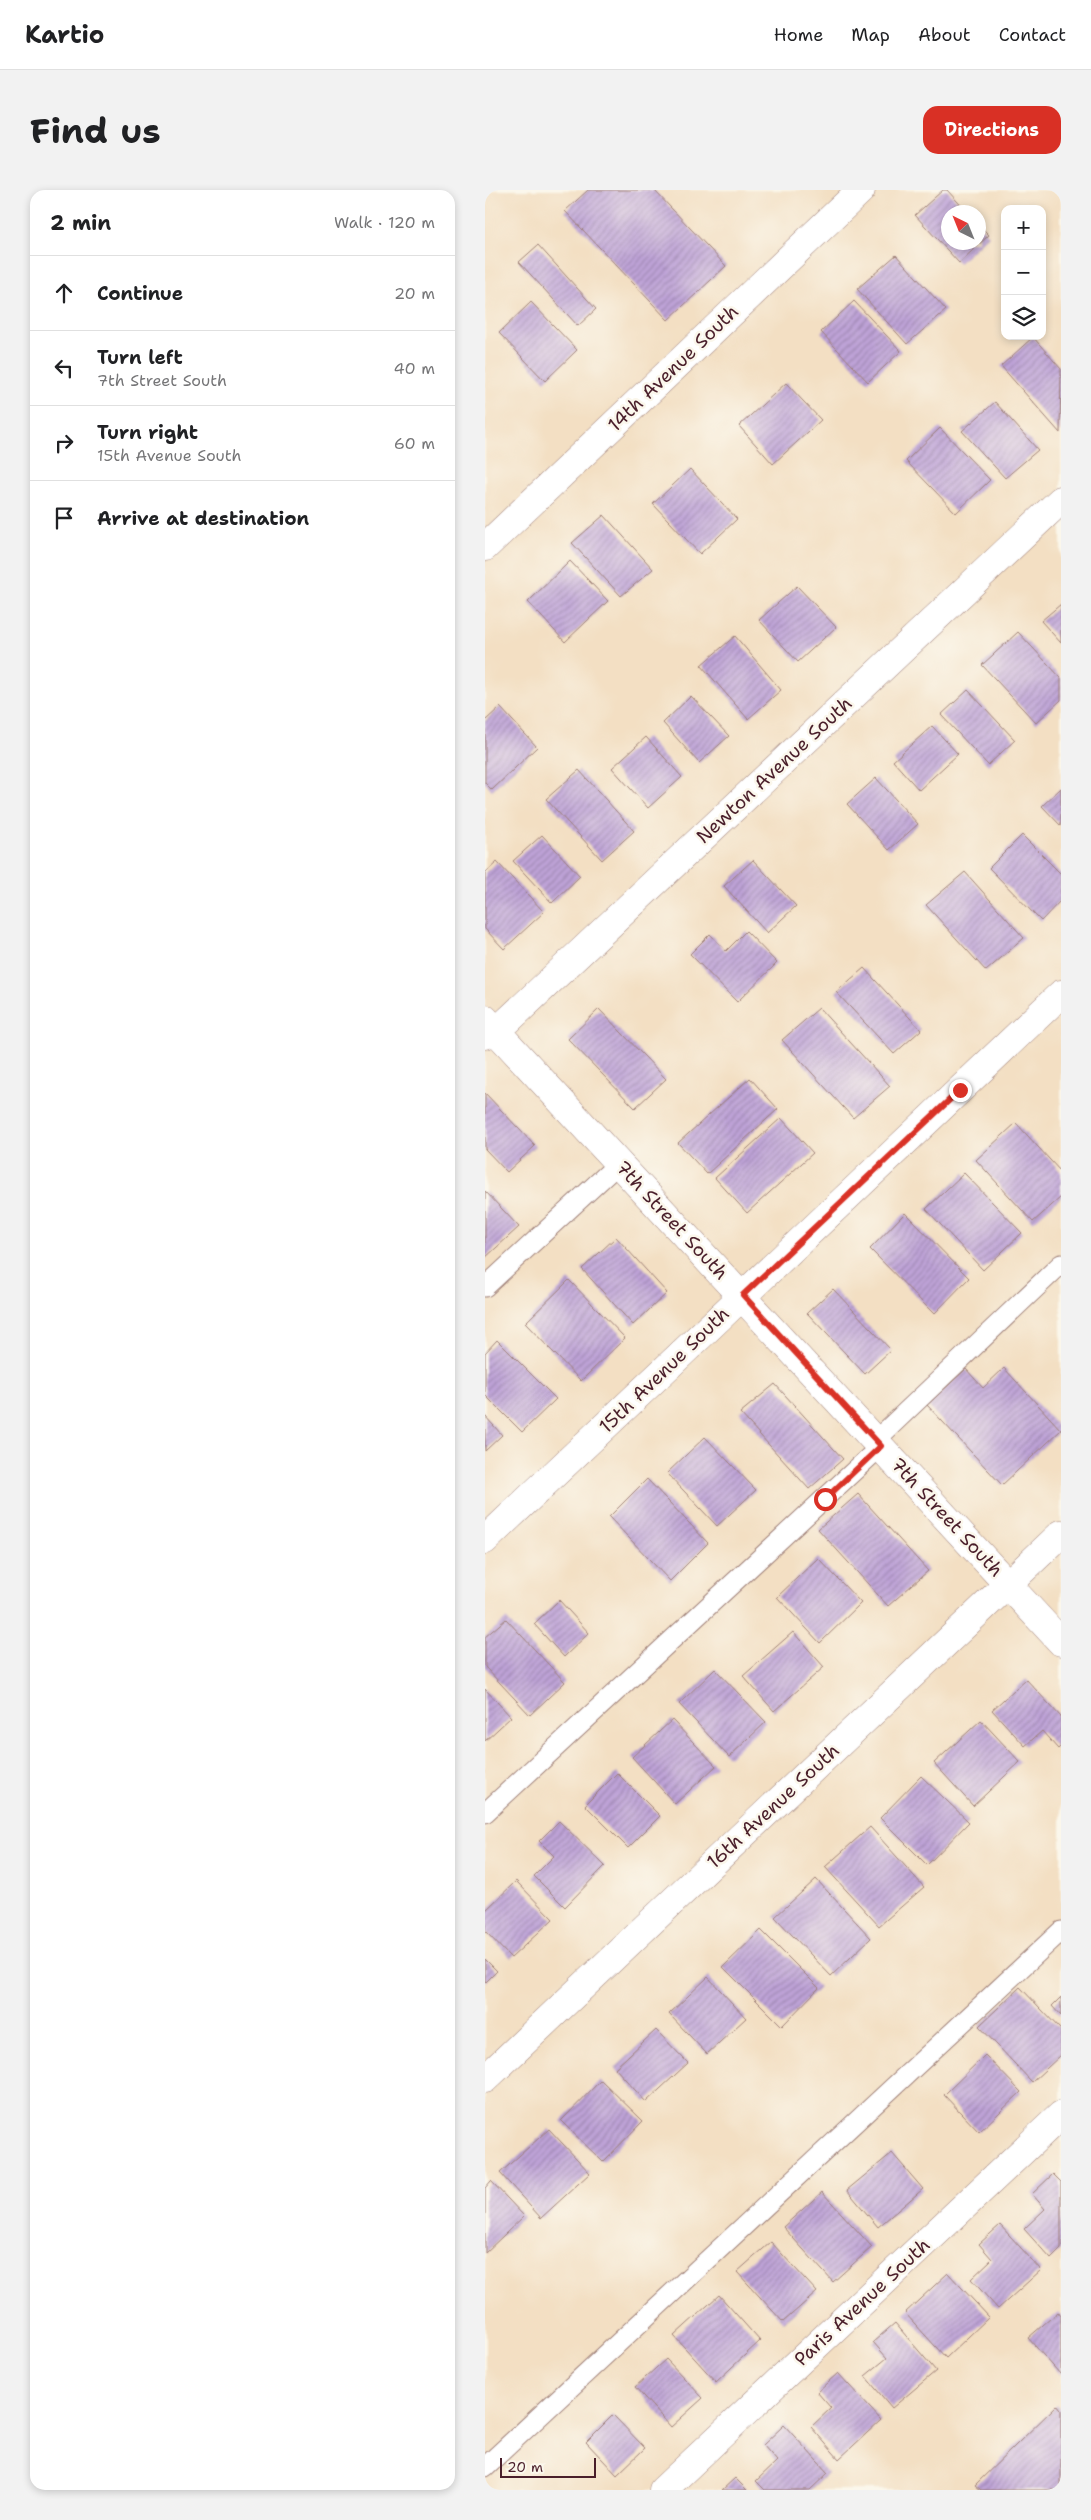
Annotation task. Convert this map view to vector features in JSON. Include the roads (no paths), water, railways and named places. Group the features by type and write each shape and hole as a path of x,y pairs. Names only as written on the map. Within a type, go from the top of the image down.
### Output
{"street":[{"name":"14th Avenue South","path":"485,547 861,190"},
{"name":"Newton Avenue South","path":"489,1028 1061,500"},
{"name":"15th Avenue South","path":"485,1540 1061,994"},
{"name":"7th Street South","path":"489,1028 743,1295 1061,1642"},
{"name":"16th Avenue South","path":"485,2079 1061,1534"},
{"name":"Paris Avenue South","path":"663,2490 1061,2115"}],"lane":[{"path":"485,1287 619,1163"},
{"path":"485,1813 879,1443 1061,1264"},
{"path":"485,2467 1061,1931"}]}
